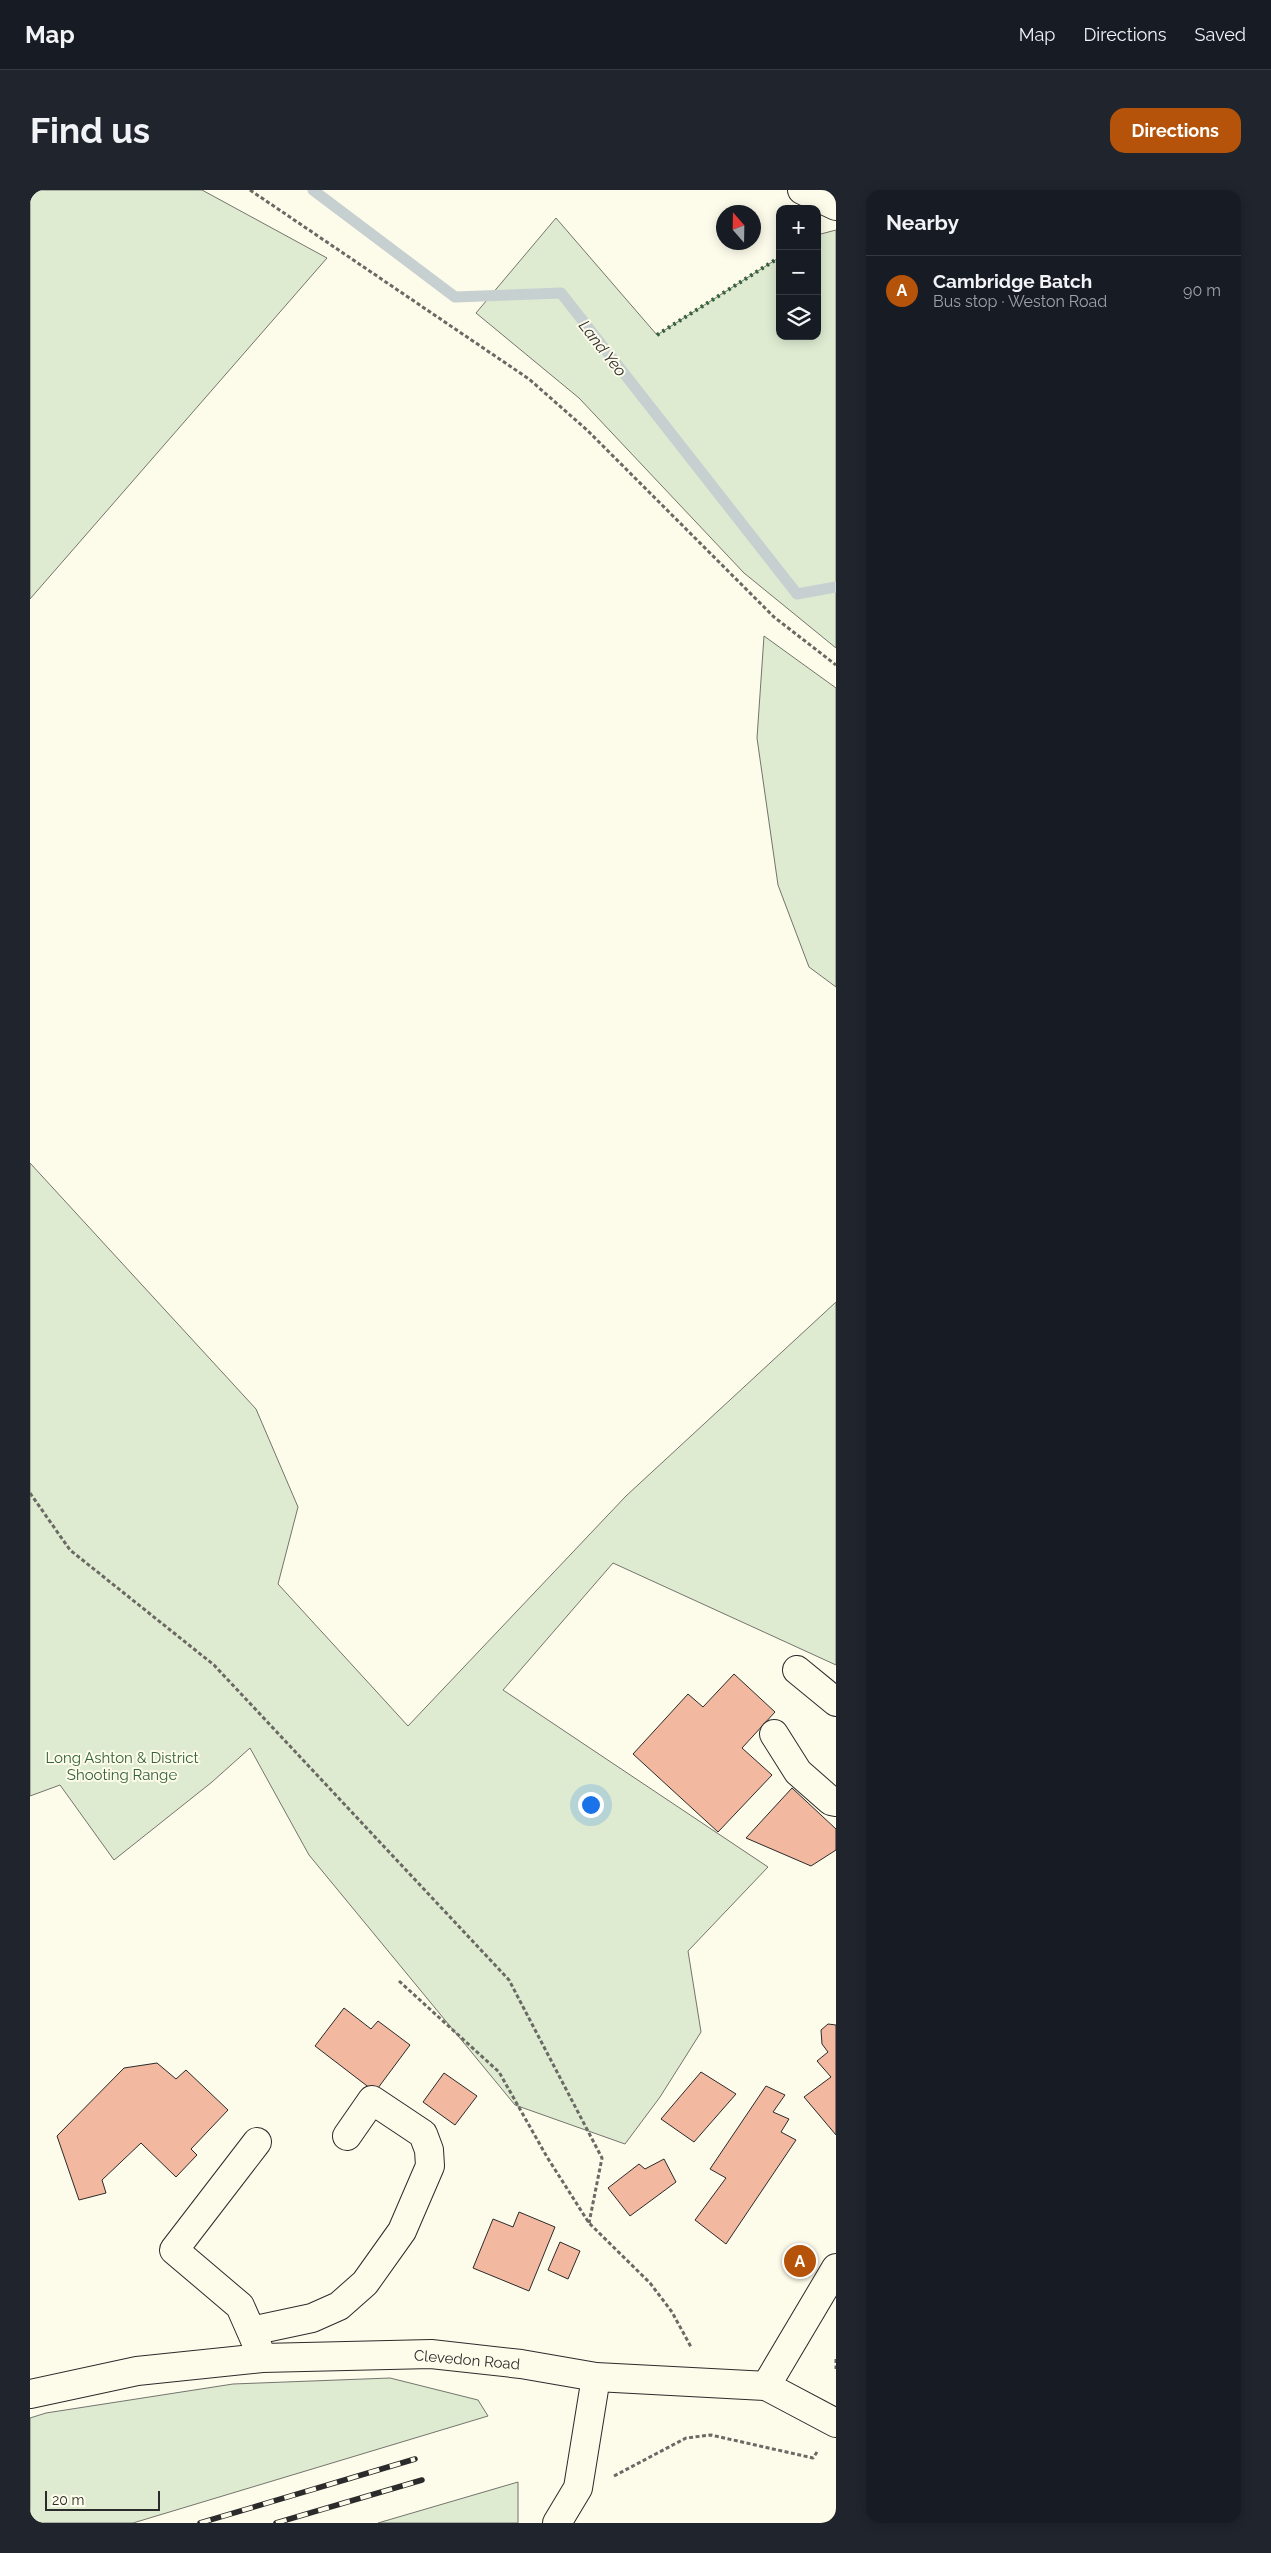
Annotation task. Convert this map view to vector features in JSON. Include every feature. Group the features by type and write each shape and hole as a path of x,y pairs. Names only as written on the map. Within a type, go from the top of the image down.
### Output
{"main road":[{"path":"802,190 836,206"},
{"path":"832,190 836,193"},
{"path":"797,1670 836,1702"},
{"path":"774,1734 798,1772 831,1801 836,1802"},
{"path":"251,2331 312,2318 339,2306 365,2283 402,2231 430,2166 429,2150 423,2134 372,2100 347,2136"},
{"path":"257,2142 174,2250 240,2306 262,2358"},
{"path":"766,2386 836,2268"},
{"name":"Clevedon Road","path":"30,2394 138,2371 262,2358 431,2354 521,2364 596,2377 766,2386 829,2434"},
{"path":"557,2523 578,2488 596,2377"}],"path":[{"path":"250,190 529,379 587,430 774,617 836,665"},
{"path":"30,1493 70,1550 214,1665 509,1980 602,2158 589,2223"},
{"path":"399,1981 499,2072 547,2157 589,2223 650,2283 672,2312 689,2343 705,2383"},
{"path":"836,2359 836,2370"},
{"path":"578,2488 609,2479 686,2438 711,2435 813,2458 829,2434"}],"green space":[{"path":"30,190 202,190 327,258 30,599"},
{"path":"556,218 657,335 776,260 776,340 821,340 821,234 836,230 836,648 744,573 579,398 476,313"},
{"path":"764,636 836,688 836,987 809,967 778,885 757,738"},
{"name":"Long Ashton & District Shooting Range","path":"30,1163 256,1409 298,1507 278,1584 408,1726 626,1496 836,1302 836,1665 613,1563 503,1690 768,1867 688,1951 701,2032 660,2097 625,2144 515,2105 309,1855 250,1748 212,1782 114,1860 60,1785 30,1796"},
{"path":"390,2378 478,2400 488,2416 133,2523 30,2523 30,2418 46,2413 233,2384"},
{"path":"518,2482 518,2523 378,2523"}],"building":[{"path":"734,1674 775,1712 742,1748 772,1775 718,1832 633,1754 688,1694 703,1707"},
{"path":"792,1788 836,1829 836,1850 811,1866 746,1838"},
{"path":"344,2008 371,2029 378,2021 410,2045 375,2092 315,2046"},
{"path":"828,2024 836,2025 836,2135 804,2097 831,2077 817,2061 828,2052 822,2044 821,2030"},
{"path":"157,2063 176,2079 186,2070 228,2110 191,2149 197,2155 176,2177 141,2143 102,2180 106,2193 79,2200 57,2136 124,2068"},
{"path":"701,2072 736,2094 694,2142 661,2119"},
{"path":"444,2073 477,2096 455,2125 423,2102"},
{"path":"766,2086 785,2095 773,2112 789,2119 781,2132 796,2140 726,2244 695,2220 726,2178 710,2169"},
{"path":"664,2159 676,2182 630,2216 608,2188 639,2164 645,2169"},
{"path":"519,2212 555,2227 529,2291 473,2268 493,2219 513,2227"},
{"path":"560,2242 580,2251 568,2279 548,2270"}],"waterway":[{"name":"Land Yeo","path":"313,190 455,297 561,293 797,594 836,587"}],"railway":[{"path":"200,2523 415,2459"},
{"path":"276,2523 422,2480"}],"hedge":[{"path":"657,335 776,260"}],"place":[{"name":"Cambridge Batch","path":"800,2261"}]}
